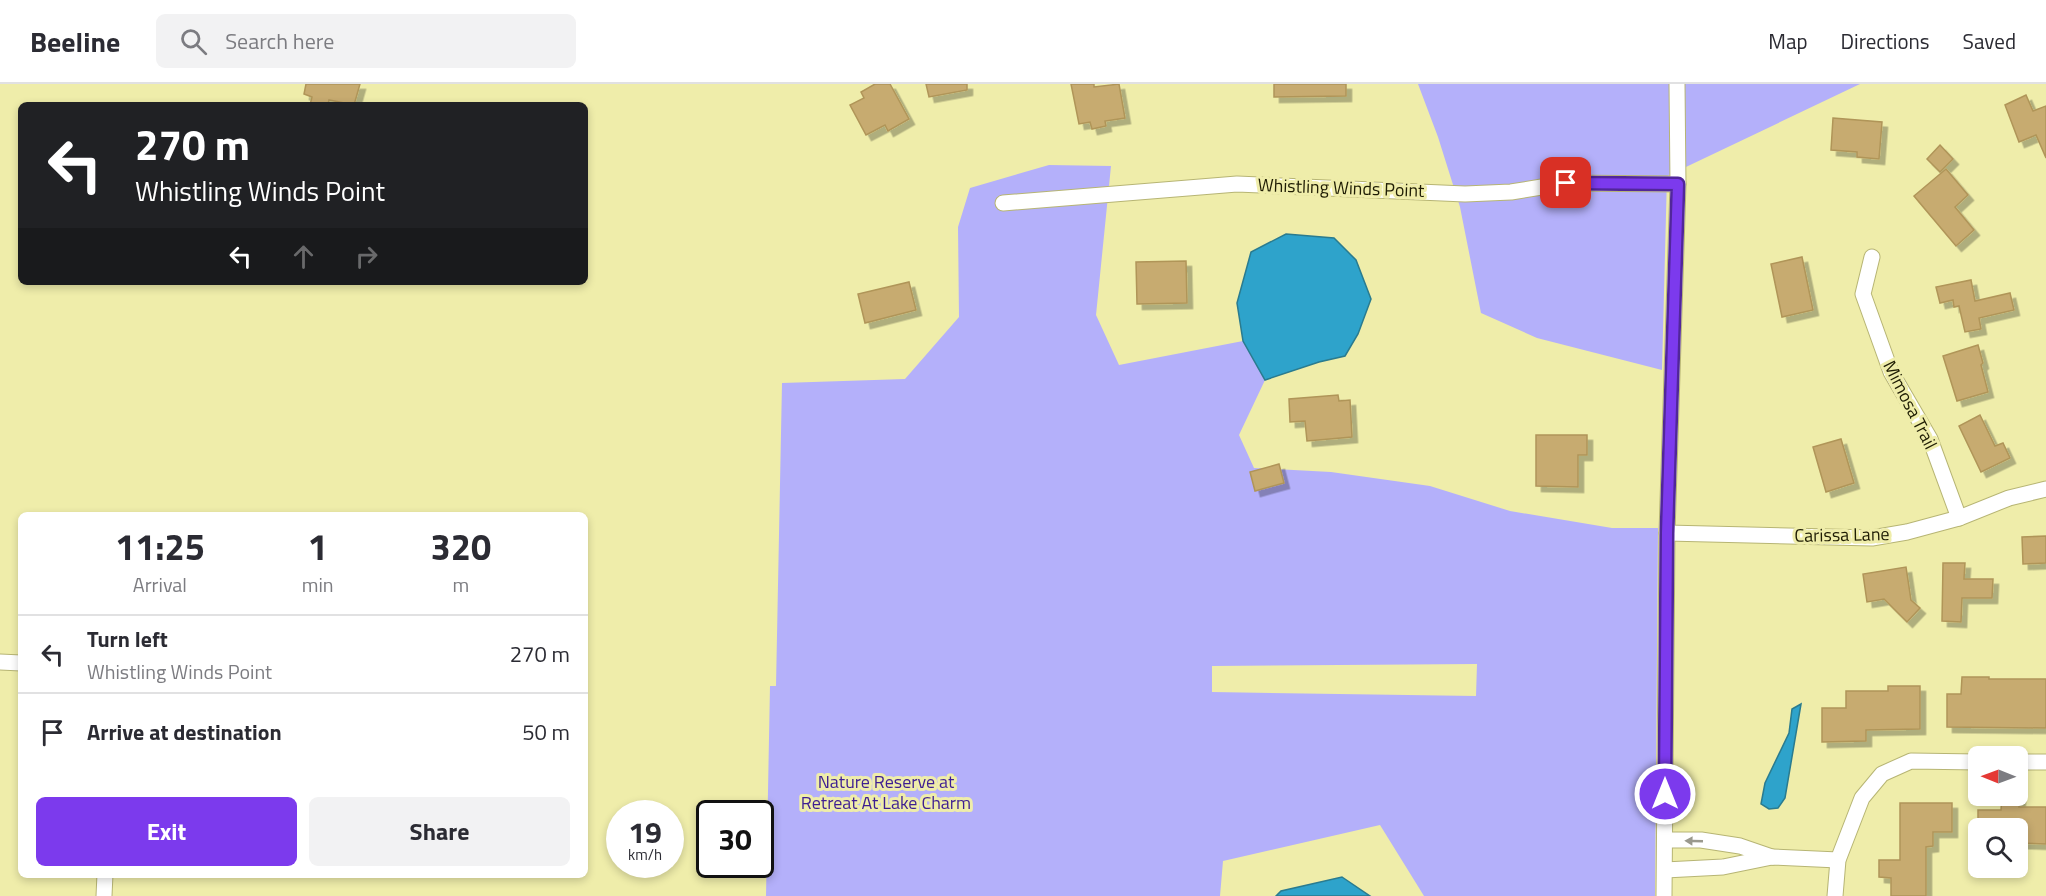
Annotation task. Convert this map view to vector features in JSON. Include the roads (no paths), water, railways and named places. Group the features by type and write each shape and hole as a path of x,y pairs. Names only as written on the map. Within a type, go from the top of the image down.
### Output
{"street":[{"path":"1664,896 1667,533 1678,184 1677,84"},
{"name":"Whistling Winds Point","path":"1003,203 1237,184 1465,194 1511,192 1566,183 1678,184"},
{"name":"Mimosa Trail","path":"1872,257 1863,294 1891,372 1930,438 1959,518"},
{"name":"Carissa Lane","path":"1667,533 1872,538 1908,532 1959,518 2009,498 2046,489"},
{"path":"0,662 18,663"},
{"path":"1835,896 1838,860 1862,798 1882,774 1911,761 1968,762"},
{"path":"2028,762 2046,762"},
{"path":"1665,840 1701,840 1724,843 1772,857"},
{"path":"1723,867 1724,843"},
{"path":"1665,870 1723,867 1772,857 1838,860"},
{"path":"104,896 105,878"}],"water":[{"path":"1286,234 1334,238 1356,260 1371,299 1358,334 1345,356 1265,380 1243,341 1237,303 1251,252"},
{"path":"1801,704 1785,798 1778,808 1769,809 1761,804 1765,783 1789,733 1792,709"},
{"path":"1342,877 1370,896 1276,896 1281,891"}],"park label":[{"name":"Nature Reserve at Retreat At Lake Charm","path":"886,792"}]}
